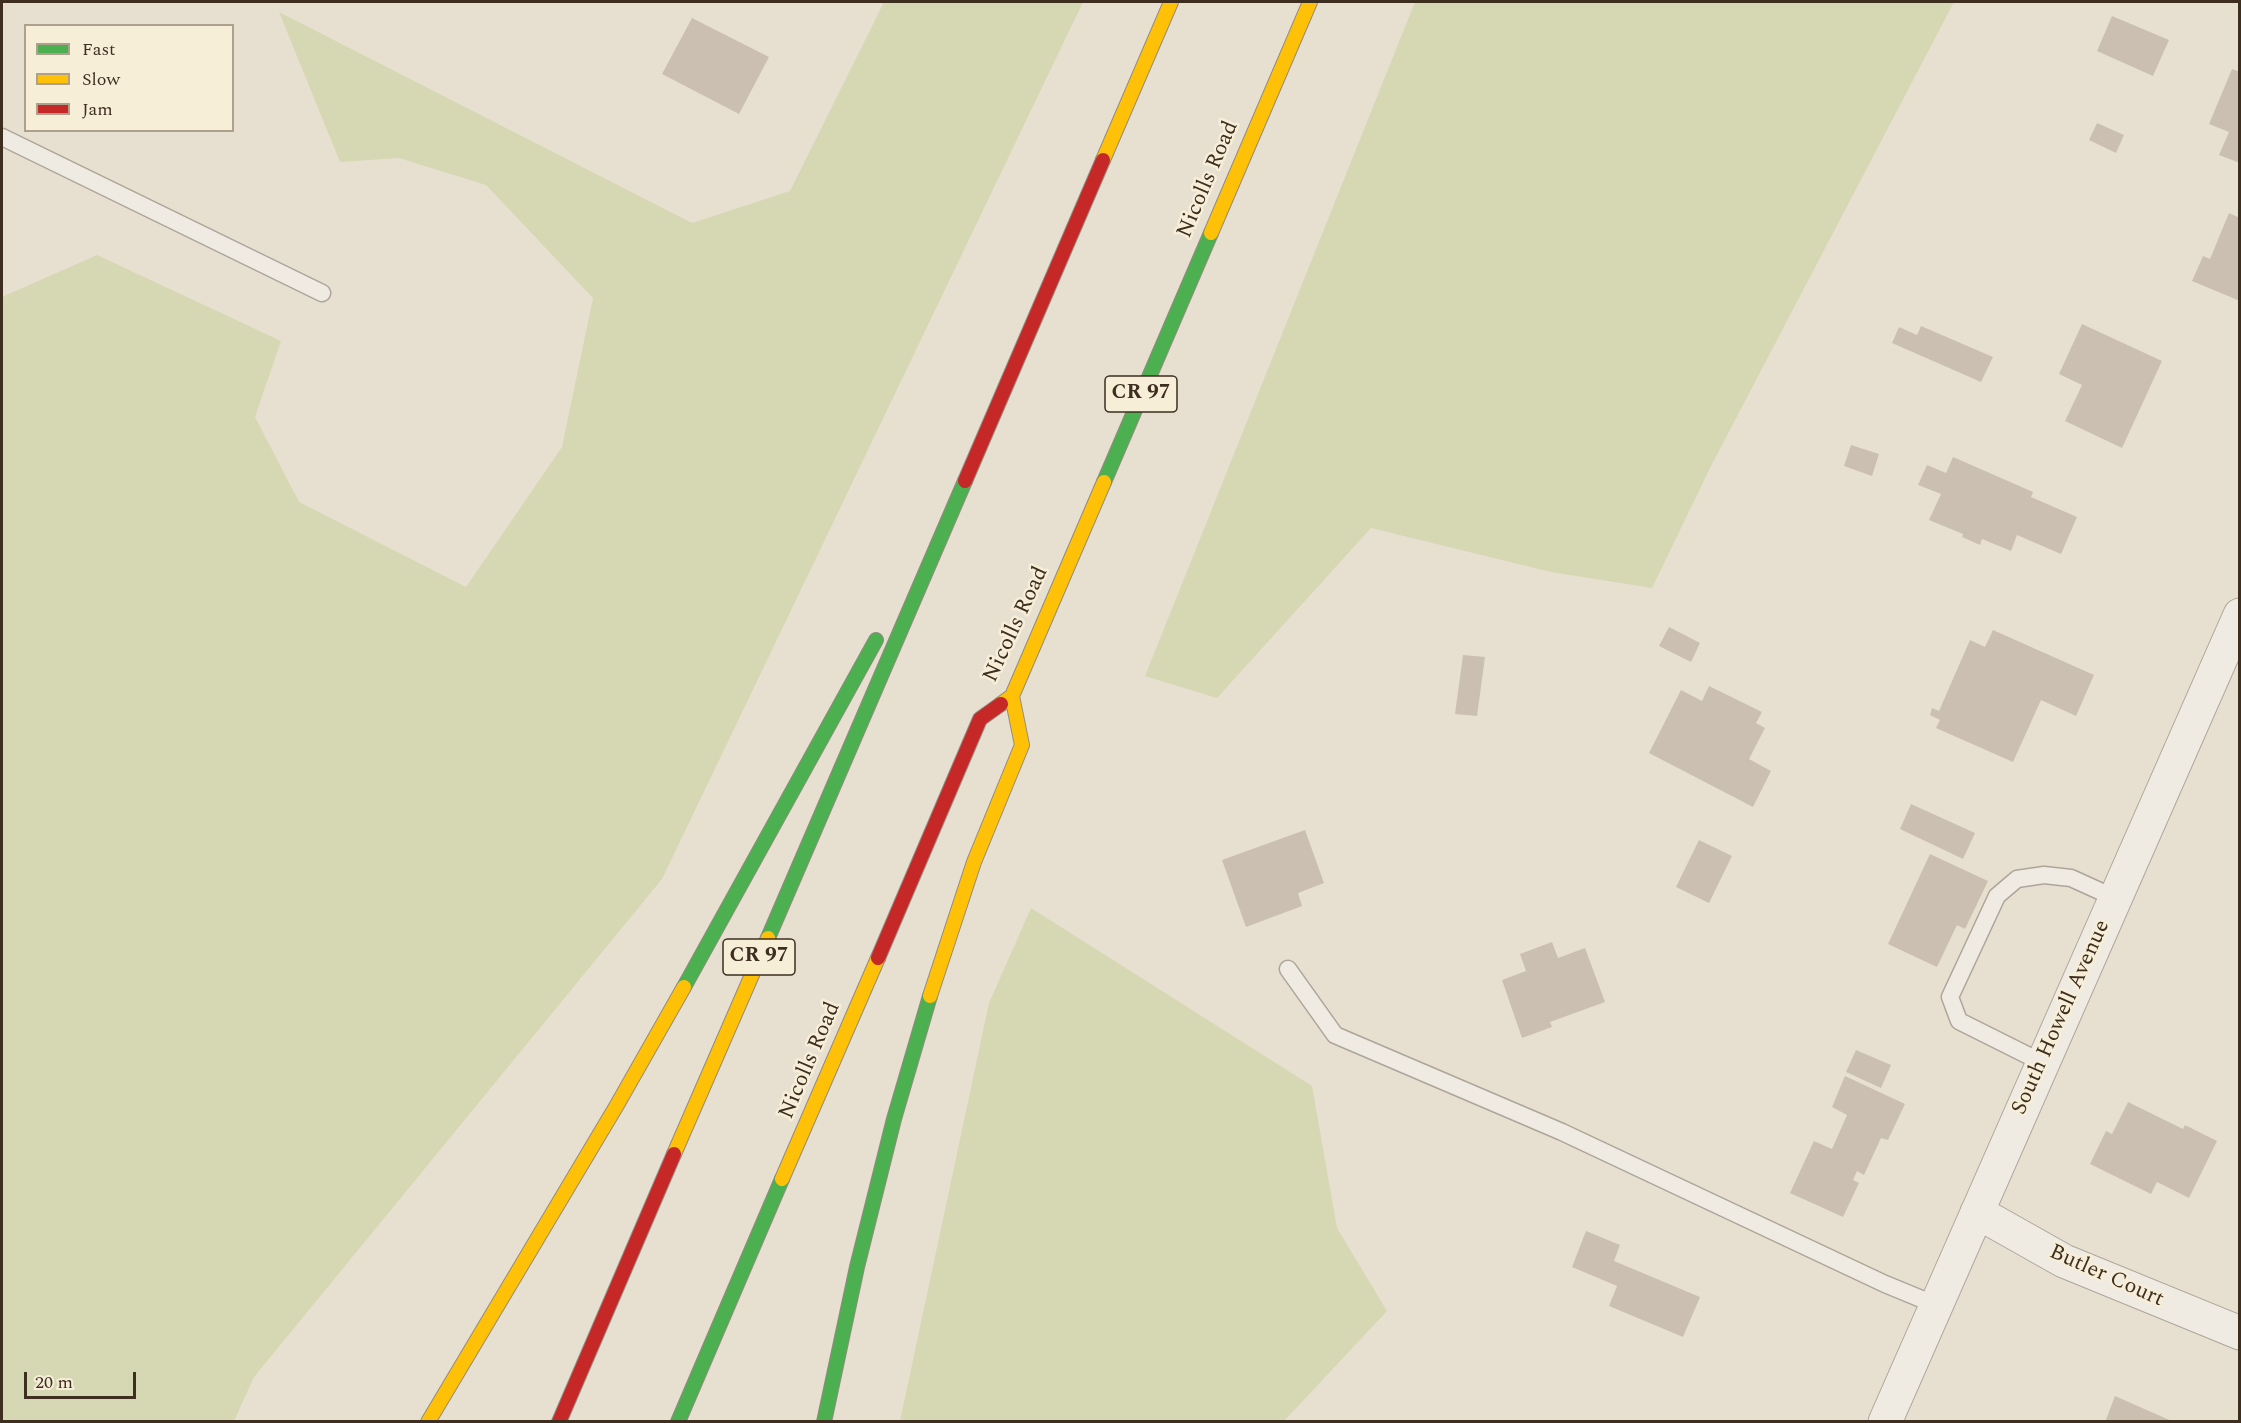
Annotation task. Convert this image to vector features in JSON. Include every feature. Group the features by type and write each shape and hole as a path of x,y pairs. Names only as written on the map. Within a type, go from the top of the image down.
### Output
{"highway":[{"name":"CR 97","path":"559,1422 1171,2"},
{"name":"Nicolls Road","path":"678,1422 980,719 1012,696 1310,2"},
{"path":"901,596 959,492"},
{"path":"428,1422 617,1105 731,904 883,627"},
{"path":"824,1422 857,1268 894,1119 937,974 974,862 1022,745 1012,696"}],"street":[{"name":"South Howell Avenue","path":"1885,1422 2240,615"},
{"name":"Butler Court","path":"1977,1212 2064,1261 2240,1332"}],"lane":[{"path":"2,137 322,293"},
{"path":"2043,1062 1959,1021 1950,997 1997,896 2017,879 2044,875 2071,878 2115,898"},
{"path":"1288,969 1335,1035 1562,1132 1885,1284 1936,1305"}],"green space":[{"path":"880,2 1083,2 662,879 254,1377 234,1421 2,1421 2,297 97,255 281,341 255,417 299,502 466,587 562,447 593,298 486,185 399,158 340,162 279,12 692,223 790,191 883,4"},
{"path":"1415,2 1954,2 1711,466 1652,588 1551,572 1371,528 1217,698 1145,676"},
{"path":"1031,908 1312,1086 1337,1228 1387,1311 1284,1421 900,1421 989,1003"}],"building":[{"path":"2112,16 2169,40 2153,76 2097,51"},
{"path":"692,18 769,57 739,114 662,74"},
{"path":"2232,69 2240,72 2240,163 2219,155 2229,132 2209,124"},
{"path":"2097,123 2124,135 2116,153 2089,140"},
{"path":"2229,213 2240,218 2240,301 2192,281 2203,256 2210,259"},
{"path":"2082,324 2162,361 2122,448 2065,421 2082,385 2059,374"},
{"path":"1921,326 1993,357 1981,382 1892,343 1899,327 1917,335"},
{"path":"1851,445 1879,454 1872,476 1844,466"},
{"path":"1953,457 2033,492 2031,497 2077,517 2061,554 2017,535 2011,551 1982,539 1980,545 1962,537 1963,534 1929,520 1941,494 1918,485 1927,465 1946,473"},
{"path":"1669,627 1700,643 1691,662 1659,646"},
{"path":"1993,630 2094,675 2076,716 2041,700 2013,762 1936,728 1940,720 1930,715 1932,708 1939,711 1970,640 1985,647"},
{"path":"1463,655 1485,657 1477,716 1455,714"},
{"path":"1709,686 1762,712 1756,723 1765,728 1749,759 1771,771 1753,807 1649,753 1681,690 1702,701"},
{"path":"1911,804 1975,833 1963,859 1900,829"},
{"path":"1305,830 1324,883 1298,893 1302,906 1246,927 1222,860"},
{"path":"1699,840 1732,856 1709,903 1676,887"},
{"path":"1930,854 1988,881 1965,929 1957,925 1937,967 1888,944"},
{"path":"1552,942 1558,958 1585,948 1605,1002 1550,1022 1552,1027 1522,1038 1502,980 1526,971 1520,954"},
{"path":"1856,1050 1891,1065 1881,1088 1846,1072"},
{"path":"1845,1076 1905,1104 1888,1140 1881,1138 1864,1175 1857,1171 1853,1180 1859,1183 1843,1217 1790,1193 1814,1141 1832,1149 1847,1115 1832,1107"},
{"path":"2128,1102 2183,1129 2185,1125 2217,1141 2189,1198 2157,1182 2151,1194 2090,1164 2106,1131 2112,1134"},
{"path":"1586,1231 1620,1245 1614,1261 1700,1297 1683,1337 1609,1306 1617,1286 1572,1267"},
{"path":"2115,1396 2174,1422 2105,1422"}],"traffic: fast":[{"path":"1104,482 1211,233"},
{"path":"768,938 965,481"},
{"path":"684,987 876,640"},
{"path":"824,1422 857,1267 894,1119 930,996"},
{"path":"678,1422 782,1179"}],"traffic: slow":[{"path":"1103,160 1171,2"},
{"path":"1211,233 1310,2"},
{"path":"1001,704 1012,696 1104,482"},
{"path":"930,996 974,862 1022,745 1012,696"},
{"path":"674,1154 768,938"},
{"path":"782,1179 878,958"},
{"path":"428,1422 617,1105 684,987"}],"traffic: jam":[{"path":"965,481 1103,160"},
{"path":"878,958 980,719 1001,704"},
{"path":"559,1422 674,1154"}]}
